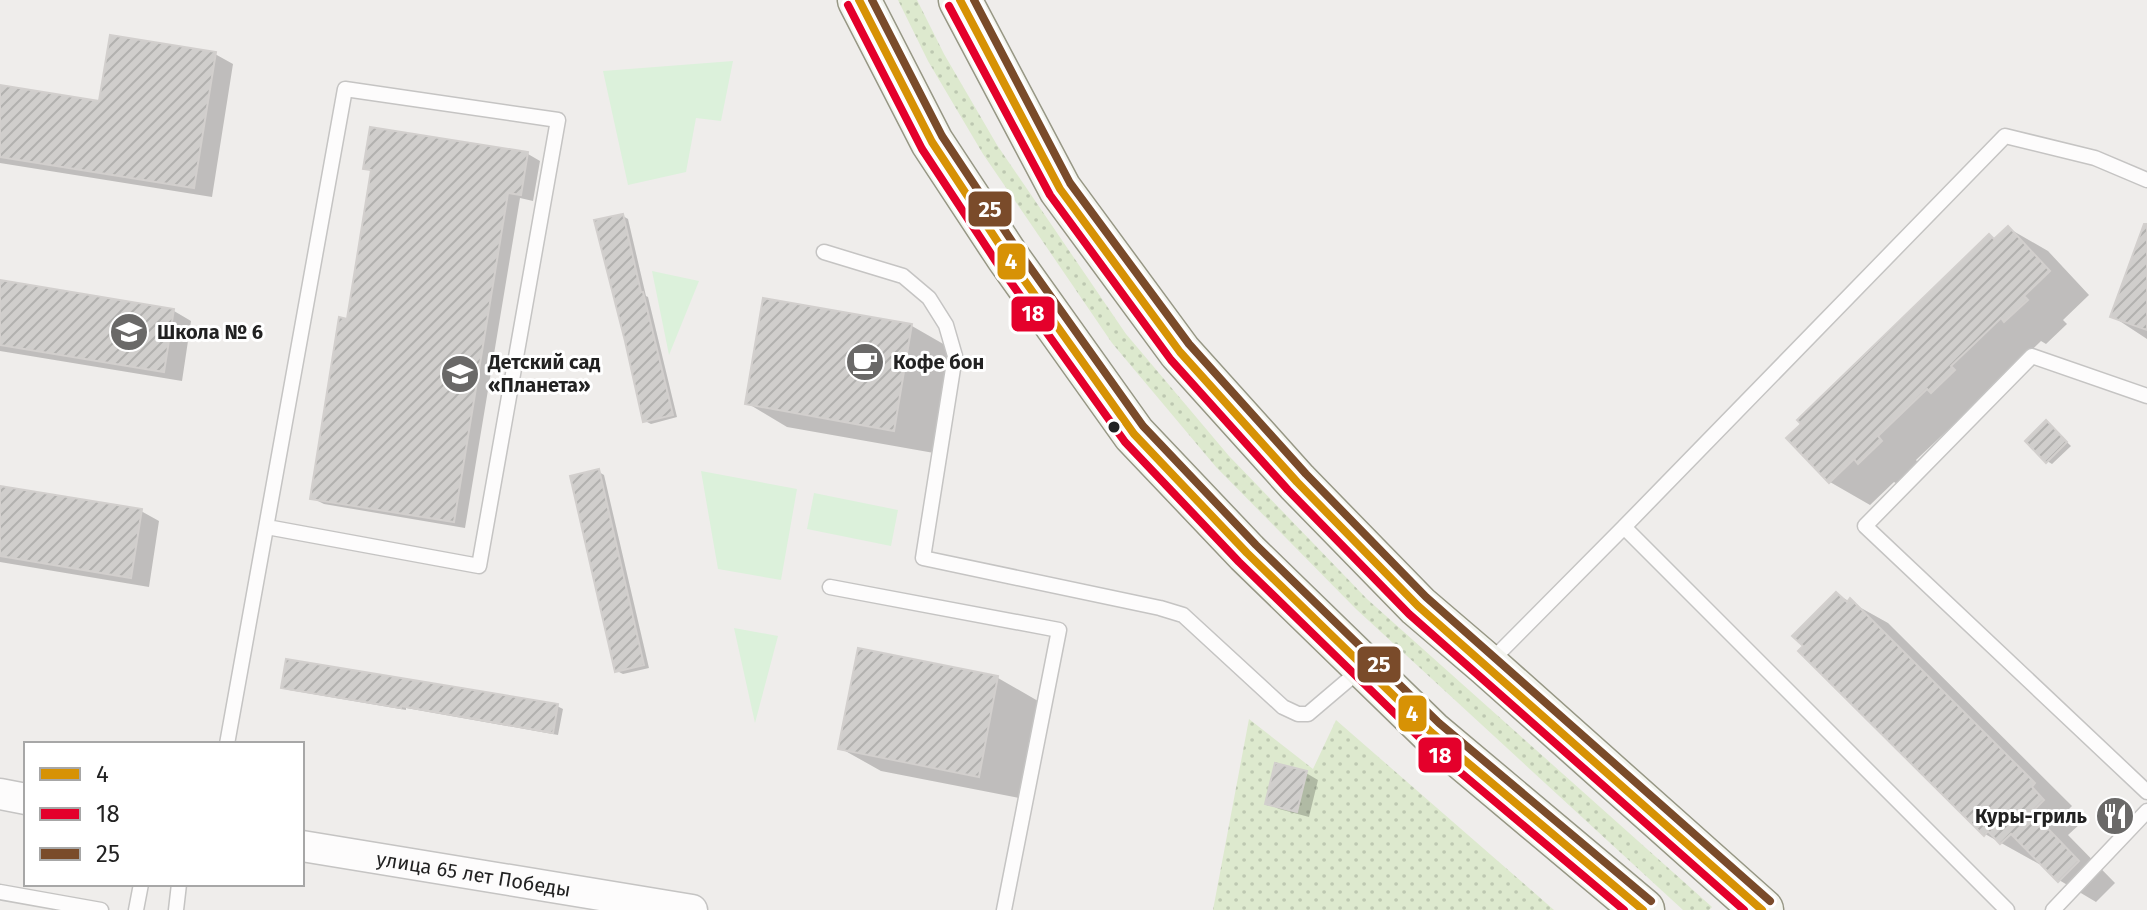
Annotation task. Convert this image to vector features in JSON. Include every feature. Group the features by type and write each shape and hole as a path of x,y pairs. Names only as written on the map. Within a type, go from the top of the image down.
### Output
{"main road":[{"path":"859,0 932,142 1007,256 1134,434 1247,553 1431,732 1643,910"},
{"path":"960,0 1060,189 1180,352 1297,482 1418,606 1762,910"}],"street":[{"path":"0,794 24,799"},
{"name":"улица 65 лет Победы","path":"304,846 680,909"}],"lane":[{"path":"227,742 345,89 558,120 479,566 267,527"},
{"path":"1487,665 2005,136 2095,158 2147,180"},
{"path":"824,252 903,276 929,298 946,325 955,356 923,558 1145,604 1183,615 1283,707 1298,714 1308,714 1364,667"},
{"path":"2147,396 2032,356 1865,526 2147,792"},
{"path":"1624,527 2007,910"},
{"path":"830,587 1059,630 1004,910"},
{"path":"2053,910 2147,811"},
{"path":"136,910 141,886"},
{"path":"176,910 179,886"},
{"path":"0,892 101,910"}],"green space":[{"path":"898,0 917,0 944,54 997,145 1126,334 1229,456 1367,599 1712,907 1709,910 1683,910 1356,609 1216,467 1112,343 983,154 928,61"},
{"path":"733,61 721,121 696,118 686,172 628,185 603,71"},
{"path":"652,271 699,281 669,355"},
{"path":"701,471 797,489 781,580 718,569"},
{"path":"814,493 898,510 891,546 807,529"},
{"path":"734,628 778,636 755,723"},
{"path":"1249,719 1313,769 1336,720 1554,910 1213,910"}],"building":[{"path":"110,35 216,52 194,188 0,157 0,85 99,101"},
{"path":"370,127 528,152 521,195 508,193 454,522 310,499 339,317 347,319 371,170 363,169"},
{"path":"623,214 673,415 643,422 594,220"},
{"path":"2144,224 2147,224 2147,330 2110,317"},
{"path":"2008,226 2050,271 2024,296 2028,300 2004,322 2001,318 1951,366 1955,370 1931,393 1927,389 1878,436 1882,441 1858,464 1854,459 1829,483 1786,438 1801,424 1797,420 1989,234 1994,239"},
{"path":"0,280 174,309 164,372 0,345"},
{"path":"763,298 912,324 894,431 745,404"},
{"path":"2046,420 2067,442 2046,463 2025,441"},
{"path":"599,469 644,665 615,672 570,476"},
{"path":"0,486 142,509 131,578 0,556"},
{"path":"1836,592 1847,602 1850,598 2035,783 2032,787 2044,800 2032,812 2079,861 2058,882 2011,834 2000,844 1988,831 1984,836 1798,651 1803,646 1792,636"},
{"path":"858,648 998,676 979,777 838,749"},
{"path":"286,659 558,704 553,733 281,688"},
{"path":"1275,763 1307,771 1297,812 1265,804"}],"transit line":[{"name":"4","path":"859,0 932,142 1007,256 1134,434 1247,553 1431,732 1643,910"},
{"name":"25","path":"872,0 942,136 1017,249 1143,426 1256,545 1439,723 1651,901"},
{"name":"4","path":"960,0 1060,189 1180,352 1297,482 1418,606 1762,910"},
{"name":"25","path":"974,0 1070,183 1189,344 1306,474 1426,597 1770,901"},
{"name":"18","path":"848,5 922,149 997,263 1125,442 1239,562 1423,741 1624,910"},
{"name":"18","path":"949,6 1050,195 1171,360 1288,490 1409,614 1744,910"}],"place":[{"name":"Школа № 6","path":"129,332"},
{"name":"Кофе бон","path":"865,362"},
{"name":"Детский сад «Планета»","path":"460,374"},
{"name":"Куры-гриль","path":"2115,816"}]}
